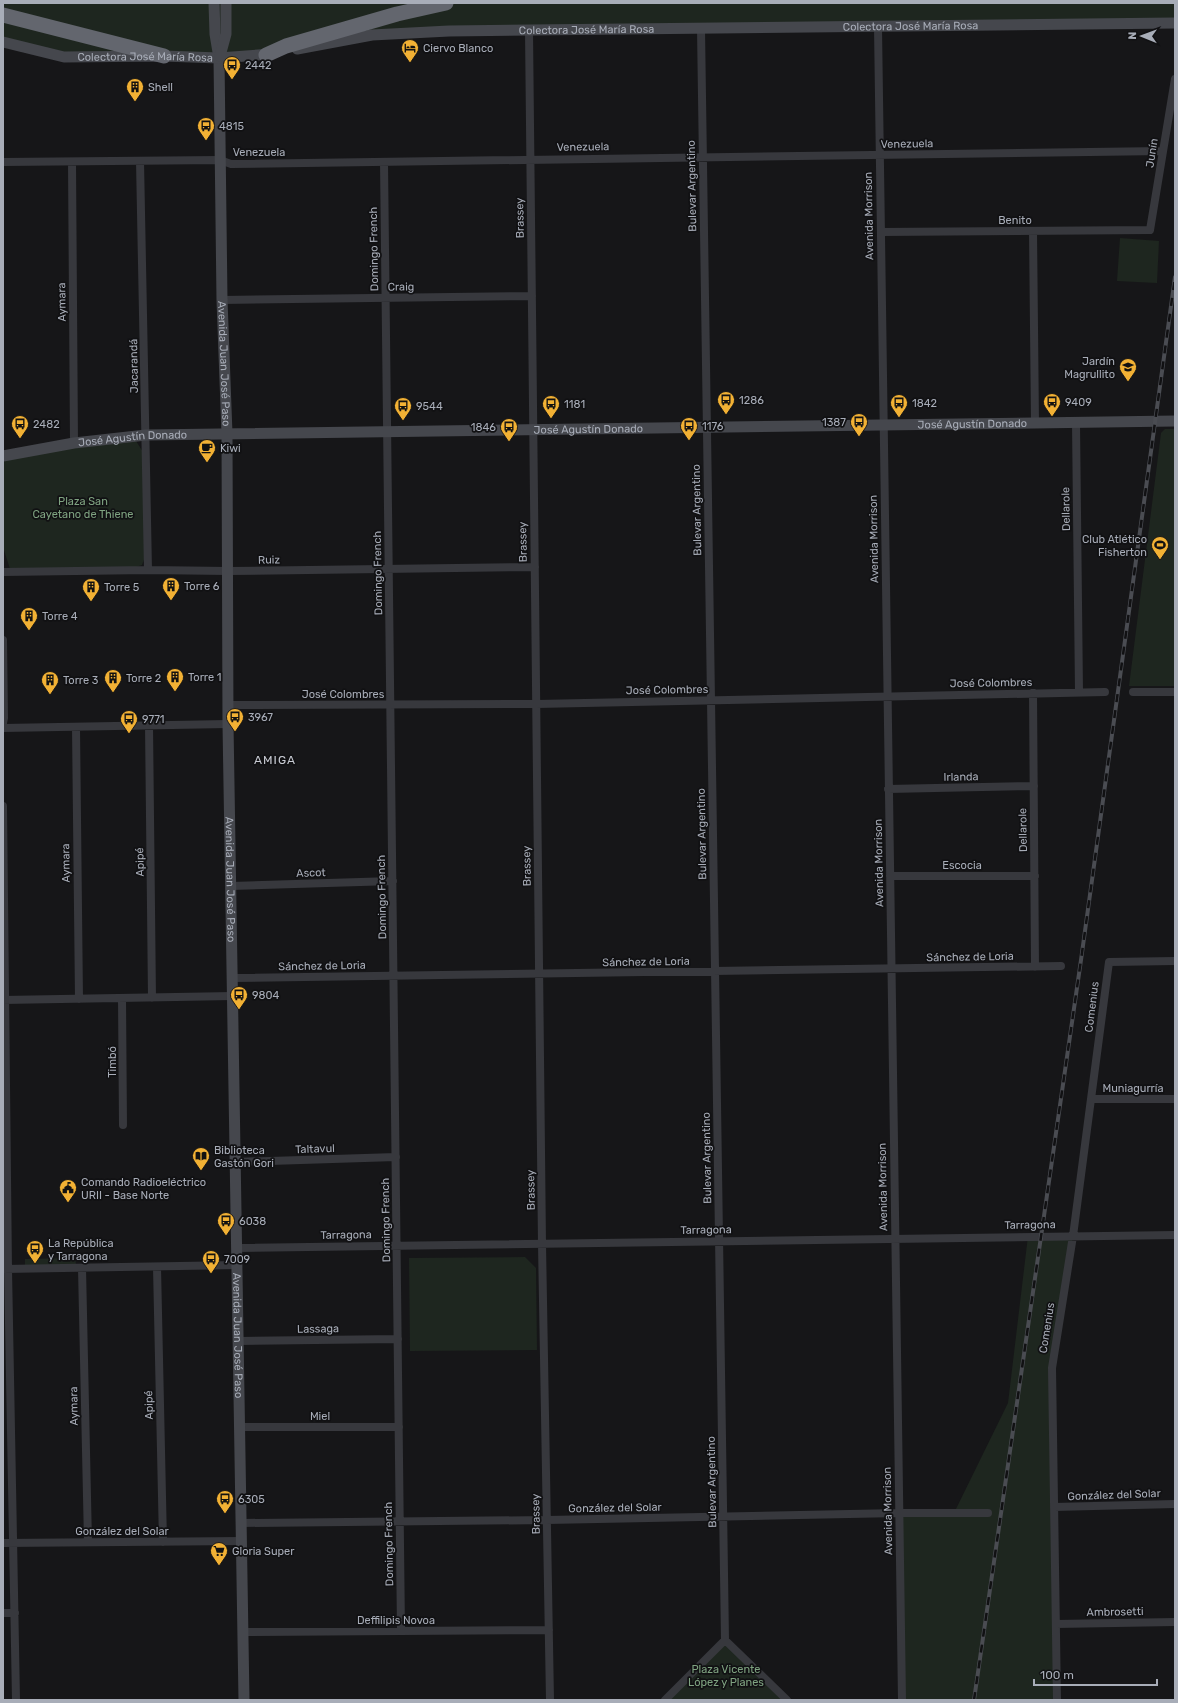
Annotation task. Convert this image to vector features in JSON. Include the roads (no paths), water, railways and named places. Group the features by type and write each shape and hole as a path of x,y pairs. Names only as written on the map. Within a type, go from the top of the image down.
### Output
{"highway":[{"path":"266,55 292,44 397,14 446,3"},
{"path":"3,15 164,56"}],"main road":[{"name":"Avenida Juan José Paso","path":"214,3 215,34 219,58 222,300 227,434 228,724 244,1700"},
{"name":"Avenida Juan José Paso","path":"219,58 226,34 226,3"},
{"name":"Colectora José María Rosa","path":"3,42 64,57 164,56 219,58 266,55 343,40 392,33 449,31 1175,23"},
{"name":"José Agustín Donado","path":"3,456 74,443 146,435 1175,421"}],"street":[{"name":"Avenida Morrison","path":"878,27 902,1700"},
{"name":"Bulevar Argentino","path":"700,28 725,1640"},
{"name":"Brassey","path":"529,31 542,1244 550,1700"},
{"name":"Junín","path":"1150,230 1175,79"},
{"name":"Venezuela","path":"3,162 220,160 231,164 702,156 879,156 1163,151"},
{"name":"Jacarandá","path":"140,161 148,570"},
{"name":"Aymara","path":"72,162 74,443"},
{"name":"Domingo French","path":"384,162 401,1631"},
{"name":"Benito","path":"881,232 1150,230"},
{"path":"1033,231 1035,423"},
{"name":"Craig","path":"222,300 532,296"},
{"name":"Dellarole","path":"1076,422 1079,692"},
{"name":"Ruiz","path":"3,572 148,570 228,571 535,566"},
{"path":"3,640 3,723"},
{"name":"José Colombres","path":"228,705 537,704 1105,692"},
{"path":"1133,692 1175,692"},
{"name":"Dellarole","path":"1033,693 1035,876 1034,967"},
{"path":"3,728 228,724"},
{"name":"Apipé","path":"149,725 152,998"},
{"name":"Aymara","path":"76,727 78,999"},
{"name":"Irlanda","path":"888,789 1034,786"},
{"path":"3,806 6,1269 16,1700"},
{"name":"Escocia","path":"890,876 1035,876"},
{"name":"Ascot","path":"231,886 393,882"},
{"name":"Comenius","path":"1057,1700 1052,1368 1073,1236 1109,962 1175,961"},
{"name":"Sánchez de Loria","path":"232,978 1061,966"},
{"path":"4,1000 233,996"},
{"name":"Timbó","path":"122,998 123,1125"},
{"name":"Muniagurría","path":"1091,1099 1175,1099"},
{"name":"Taltavul","path":"235,1162 396,1157"},
{"name":"Tarragona","path":"237,1248 1175,1235"},
{"path":"6,1269 238,1265"},
{"name":"Apipé","path":"157,1267 162,1542"},
{"name":"Aymara","path":"82,1268 88,1542"},
{"name":"Lassaga","path":"239,1341 398,1339"},
{"name":"Miel","path":"240,1427 399,1427"},
{"name":"González del Solar","path":"1054,1507 1175,1504"},
{"name":"González del Solar","path":"242,1523 988,1513"},
{"name":"González del Solar","path":"3,1544 242,1541"},
{"path":"3,1613 15,1613"},
{"name":"Ambrosetti","path":"1056,1624 1175,1622"},
{"name":"Deffilipis Novoa","path":"243,1632 549,1630"},
{"path":"665,1700 725,1640 787,1700"}],"railway":[{"path":"974,1700 1081,960 1175,277"}],"place":[{"name":"Ciervo Blanco","path":"410,63"},
{"name":"2442","path":"232,80"},
{"name":"Shell","path":"135,102"},
{"name":"4815","path":"206,141"},
{"name":"Jardín Magrullito","path":"1128,382"},
{"name":"1286","path":"726,415"},
{"name":"9409","path":"1052,417"},
{"name":"1842","path":"899,418"},
{"name":"1181","path":"551,419"},
{"name":"9544","path":"403,421"},
{"name":"1387","path":"859,437"},
{"name":"2482","path":"20,439"},
{"name":"1176","path":"689,441"},
{"name":"1846","path":"509,442"},
{"name":"Kiwi","path":"207,463"},
{"name":"Club Atlético Fisherton","path":"1160,560"},
{"name":"Torre 6","path":"171,601"},
{"name":"Torre 5","path":"91,602"},
{"name":"Torre 4","path":"29,631"},
{"name":"Torre 1","path":"175,692"},
{"name":"Torre 2","path":"113,693"},
{"name":"Torre 3","path":"50,695"},
{"name":"3967","path":"235,732"},
{"name":"9771","path":"129,734"},
{"name":"9804","path":"239,1010"},
{"name":"Biblioteca Gastón Gori","path":"201,1171"},
{"name":"Comando Radioeléctrico URII - Base Norte","path":"68,1203"},
{"name":"6038","path":"226,1236"},
{"name":"La República y Tarragona","path":"35,1264"},
{"name":"7009","path":"211,1274"},
{"name":"6305","path":"225,1514"},
{"name":"Gloria Super","path":"219,1566"}],"district":[{"name":"AMIGA","path":"275,760"}],"park label":[{"name":"Plaza San Cayetano de Thiene","path":"83,507"},
{"name":"Plaza Vicente López y Planes","path":"726,1675"}]}
